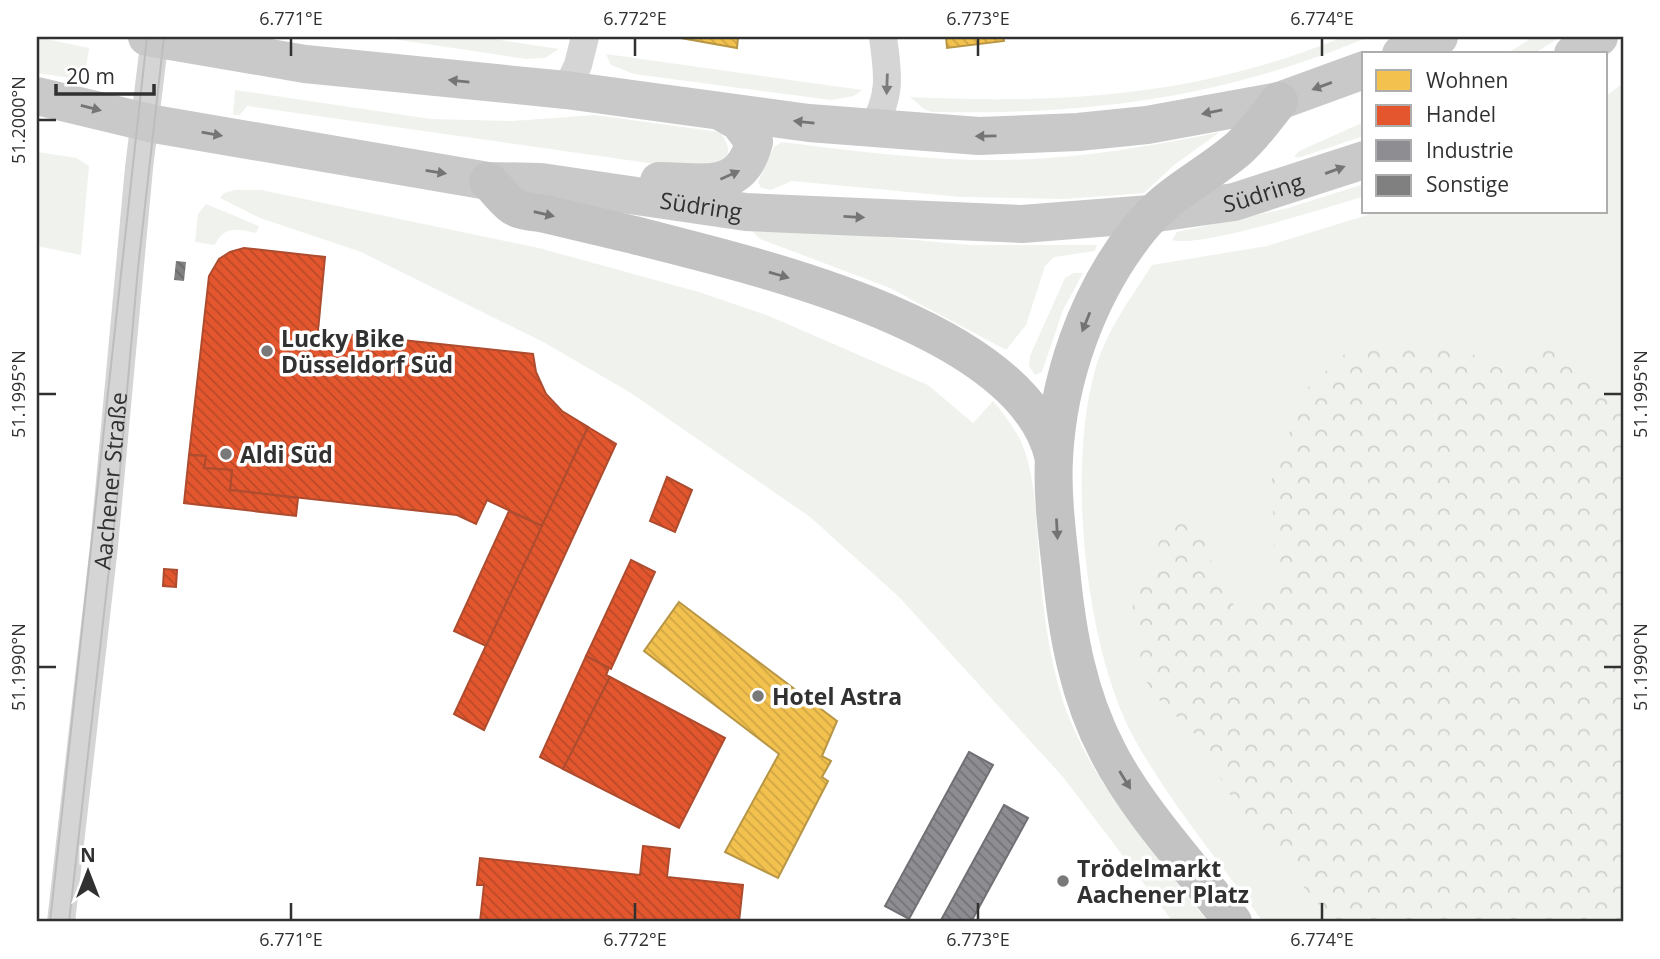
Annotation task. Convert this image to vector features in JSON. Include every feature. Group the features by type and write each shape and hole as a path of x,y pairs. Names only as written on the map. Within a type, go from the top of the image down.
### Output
{"highway":[{"path":"1054,461 1062,393 1080,337 1116,260 1150,214 1191,180 1238,149 1279,101"},
{"path":"488,181 515,207 611,229 804,282 917,327 979,361 1021,399 1040,422 1050,441 1054,461 1063,592 1075,666 1089,710 1109,754 1139,802 1233,922"}],"main road":[{"path":"152,37 305,64 566,90 722,112 872,129 979,136 1078,132 1147,125 1279,101 1362,71"},
{"path":"1405,52 1439,37"},
{"path":"1576,52 1599,37"},
{"name":"Südring","path":"37,96 145,121 488,181 541,182 746,212 1022,224 1150,214 1234,202 1362,161"},
{"path":"541,182 691,182 729,178 745,168 754,142 739,122 722,112"}],"street":[{"name":"Aachener Straße","path":"61,922 110,494 152,37"},
{"path":"566,90 578,65 585,37"},
{"path":"872,129 884,108 889,86 883,37"}],"green space":[{"path":"37,37 89,48 84,80 37,73"},
{"path":"379,37 480,37 559,49 545,58 526,59"},
{"path":"1343,37 1369,37 1261,75 1208,88 1101,106 932,112 910,97 1023,99 1130,92 1235,73"},
{"path":"1533,37 1561,37 1536,52 1509,52"},
{"path":"606,54 862,90 854,96 831,100 634,74 611,65"},
{"path":"1623,83 1623,922 1263,922 1149,764 1118,702 1104,658 1093,609 1086,557 1082,454 1087,408 1096,367 1106,340 1152,265 1267,246 1371,214 1608,214 1608,94"},
{"path":"235,90 431,119 512,121 595,115 720,132 728,146 728,152 723,160 705,171 247,106 240,115 233,115"},
{"path":"1362,123 1362,137 1298,158 1294,156 1301,150"},
{"path":"1220,132 1174,165 1144,193 1065,199 961,197 792,181 771,190 761,188 758,182 774,147 782,142 919,157 1002,160 1111,151"},
{"path":"37,152 77,158 89,166 81,255 37,246"},
{"path":"1362,185 1362,197 1290,218 1208,238 1172,240 1177,232 1288,208"},
{"path":"235,190 261,190 539,248 699,292 769,316 928,385 973,423 993,401 1017,433 1029,467 1034,492 1046,629 1063,701 1075,731 1090,761 1126,817 1208,922 1173,922 1063,777 899,597 810,517 631,393 543,342 361,252 260,218 220,198 224,193"},
{"path":"206,204 259,226 256,233 232,230 223,234 215,245 195,242 198,214"},
{"path":"795,229 970,245 1097,245 1095,251 1054,257 1045,266 1026,325 1006,350 890,288 760,239 752,231"},
{"path":"1074,273 1083,273 1063,310 1042,372 1035,375 1029,366 1030,356 1065,278"},
{"path":"1375,342 1417,342 1448,346 1518,374 1534,352 1565,347 1589,370 1623,416 1623,922 1333,922 1236,805 1194,733 1151,692 1137,657 1132,615 1135,580 1151,566 1162,534 1181,516 1199,525 1215,572 1233,604 1242,614 1257,605 1276,587 1271,457 1292,429 1309,386 1353,347"}],"building: Wohnen":[{"path":"675,37 738,37 737,48"},
{"path":"946,37 1003,37 1004,41 947,48"},
{"path":"679,602 837,721 822,756 831,761 822,777 828,781 778,878 725,852 779,754 644,651"}],"building: Handel":[{"path":"244,248 325,257 318,331 533,354 536,372 546,394 562,411 588,427 542,526 487,500 476,524 457,515 230,490 232,470 204,468 206,456 189,455 209,276 219,259"},
{"path":"588,427 616,444 484,730 454,714"},
{"path":"189,455 206,456 204,468 232,470 230,490 298,498 296,516 184,503"},
{"path":"667,477 692,490 675,532 650,521"},
{"path":"509,511 542,526 486,646 454,631"},
{"path":"631,560 655,572 611,669 586,656"},
{"path":"164,569 177,570 176,587 163,586"},
{"path":"586,656 609,668 606,675 610,677 563,769 540,757"},
{"path":"610,677 725,738 679,828 563,769"},
{"path":"643,846 670,849 667,877 743,885 739,922 480,922 484,885 477,885 480,858 640,875"}],"building: Industrie":[{"path":"969,752 993,765 909,919 885,906"},
{"path":"1004,805 1028,818 971,922 940,922"}],"building: Sonstige":[{"path":"176,261 186,262 184,281 174,280"}],"tram line":[{"path":"50,922 147,37"},
{"path":"69,922 119,481 138,268 164,37"}],"place":[{"name":"Lucky Bike Düsseldorf Süd","path":"267,351"},
{"name":"Aldi Süd","path":"226,454"},
{"name":"Hotel Astra","path":"758,696"},
{"name":"Trödelmarkt Aachener Platz","path":"1063,881"}]}
